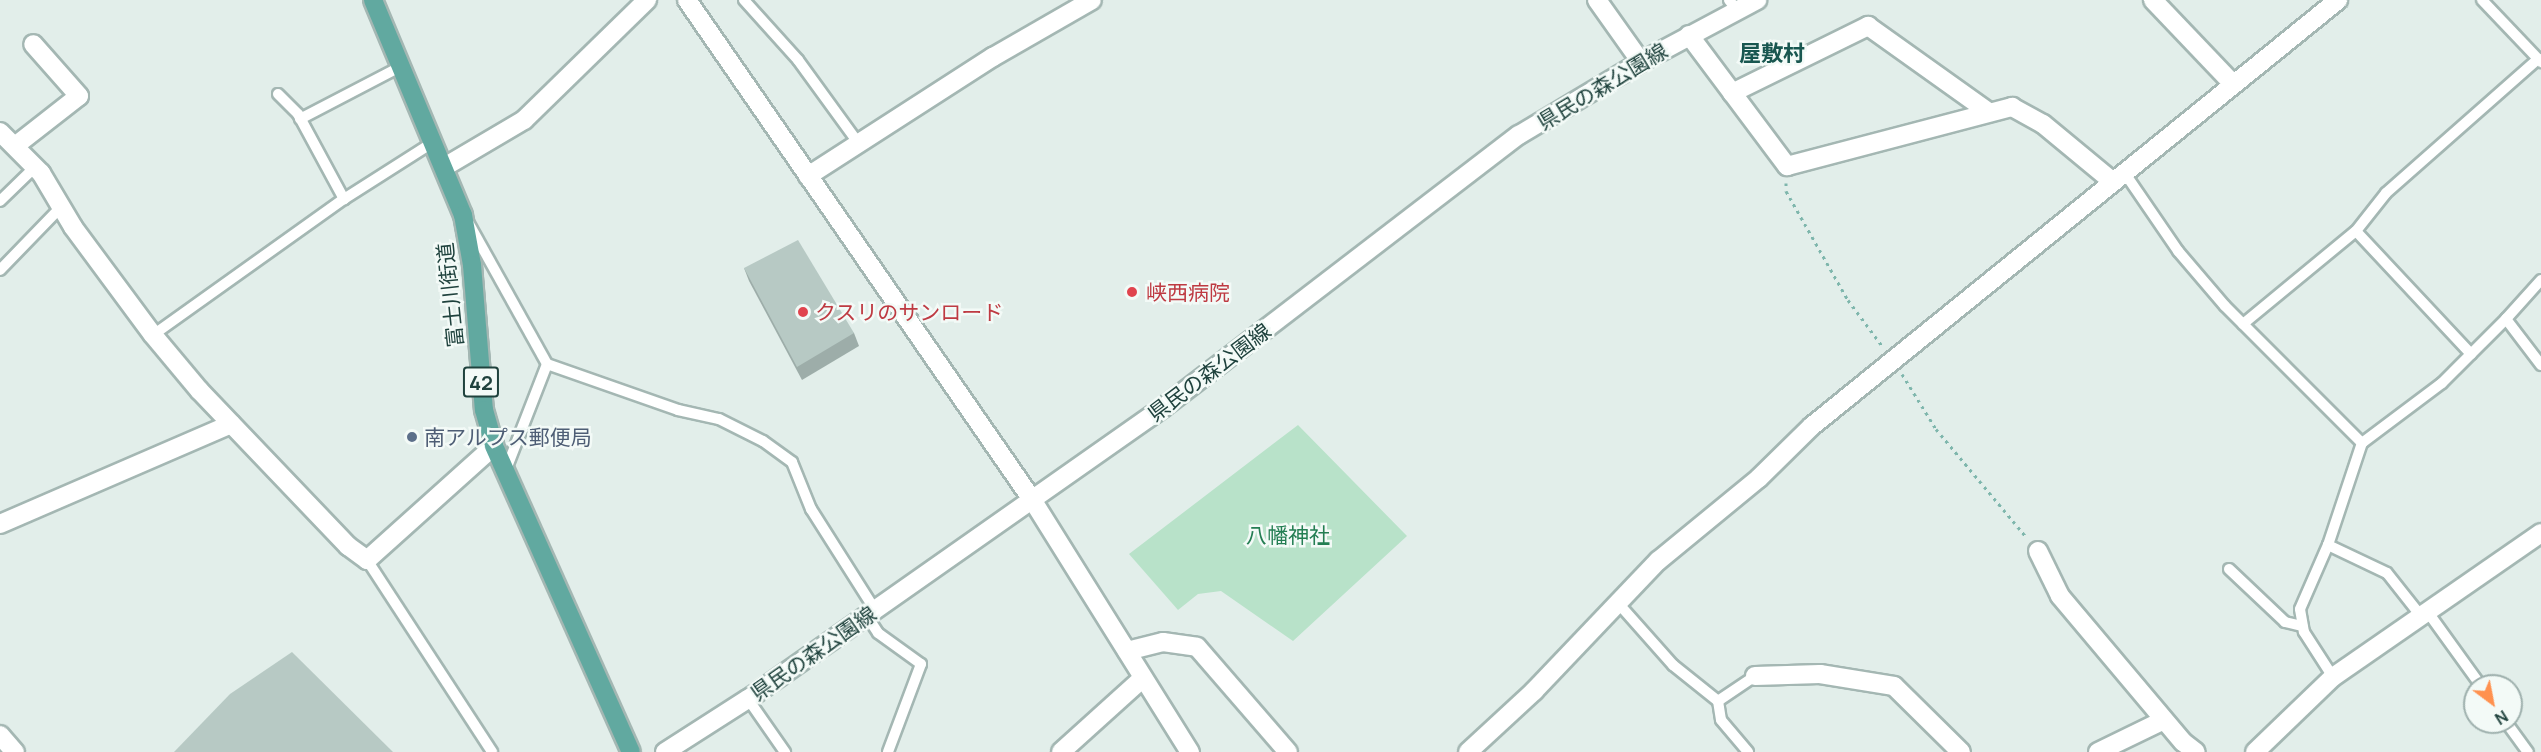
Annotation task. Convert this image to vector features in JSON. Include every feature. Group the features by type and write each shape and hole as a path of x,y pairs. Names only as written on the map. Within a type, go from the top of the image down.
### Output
{"main road":[{"name":"富士川街道","path":"373,0 446,166 463,215 472,265 484,410 494,446 631,752"}],"street":[{"path":"446,166 524,120 647,0"},
{"path":"687,0 1033,501 1190,752"},
{"path":"808,176 993,57 1092,0"},
{"path":"1597,0 1641,62"},
{"name":"県民の森公園線","path":"665,752 748,699 1164,407 1519,135 1689,35 1733,5 1757,0"},
{"path":"2153,0 2232,83"},
{"path":"1468,752 1534,691 1658,561 1893,361 2232,83 2338,0"},
{"path":"1732,93 1868,26 1987,111"},
{"path":"1689,35 1786,166 1987,111 2012,107 2043,124 2119,177"},
{"path":"15,147 79,96 33,44"},
{"path":"0,132 35,167 153,335 231,424 348,546 367,560 494,446"},
{"path":"0,524 231,424"},
{"path":"2255,752 2332,677 2541,533"},
{"path":"2038,551 2060,596 2164,720 2196,752"},
{"path":"1127,651 1163,642 1197,646 1288,752"},
{"path":"1755,676 1820,674 1893,686 1960,752"},
{"path":"1061,752 1143,678"},
{"path":"2098,752 2164,720"},
{"path":"0,735 15,752"}],"lane":[{"path":"744,0 798,60 858,144"},
{"path":"2243,324 2356,231 2386,193 2540,61 2482,0"},
{"path":"300,119 402,66"},
{"path":"278,94 300,119 344,199"},
{"path":"153,335 344,199 435,141"},
{"path":"0,201 35,167"},
{"path":"2119,177 2178,251 2243,324 2362,443"},
{"path":"0,270 61,207"},
{"path":"463,215 524,318 547,364 678,410 718,419 763,441 792,462 811,509 871,613 878,633 921,664 888,752"},
{"path":"2356,231 2471,354"},
{"path":"2332,677 2303,626 2300,609 2328,545 2362,443 2442,383 2541,280"},
{"path":"2506,319 2541,365"},
{"path":"505,472 547,364"},
{"path":"2328,545 2387,573 2424,614 2472,674"},
{"path":"367,560 492,752"},
{"path":"2229,569 2284,622 2303,626"},
{"path":"1618,603 1673,665 1718,701 1721,720 1748,752"},
{"path":"1718,701 1755,676"},
{"path":"748,699 785,752"},
{"path":"2515,734 2528,752"}],"path":[{"path":"1786,166 1786,191 1848,300 1893,361 1935,429 2038,551"}],"green space":[{"name":"八幡神社","path":"1298,425 1407,536 1293,641 1221,591 1198,594 1178,610 1129,554"}],"building":[{"path":"798,240 854,333 797,367 744,268"},
{"path":"292,652 393,752 174,752 230,694"}],"place":[{"name":"峡西病院","path":"1132,292"},
{"name":"クスリのサンロード","path":"803,312"},
{"name":"南アルプス郵便局","path":"412,437"}],"district":[{"name":"屋敷村","path":"1772,54"}]}
